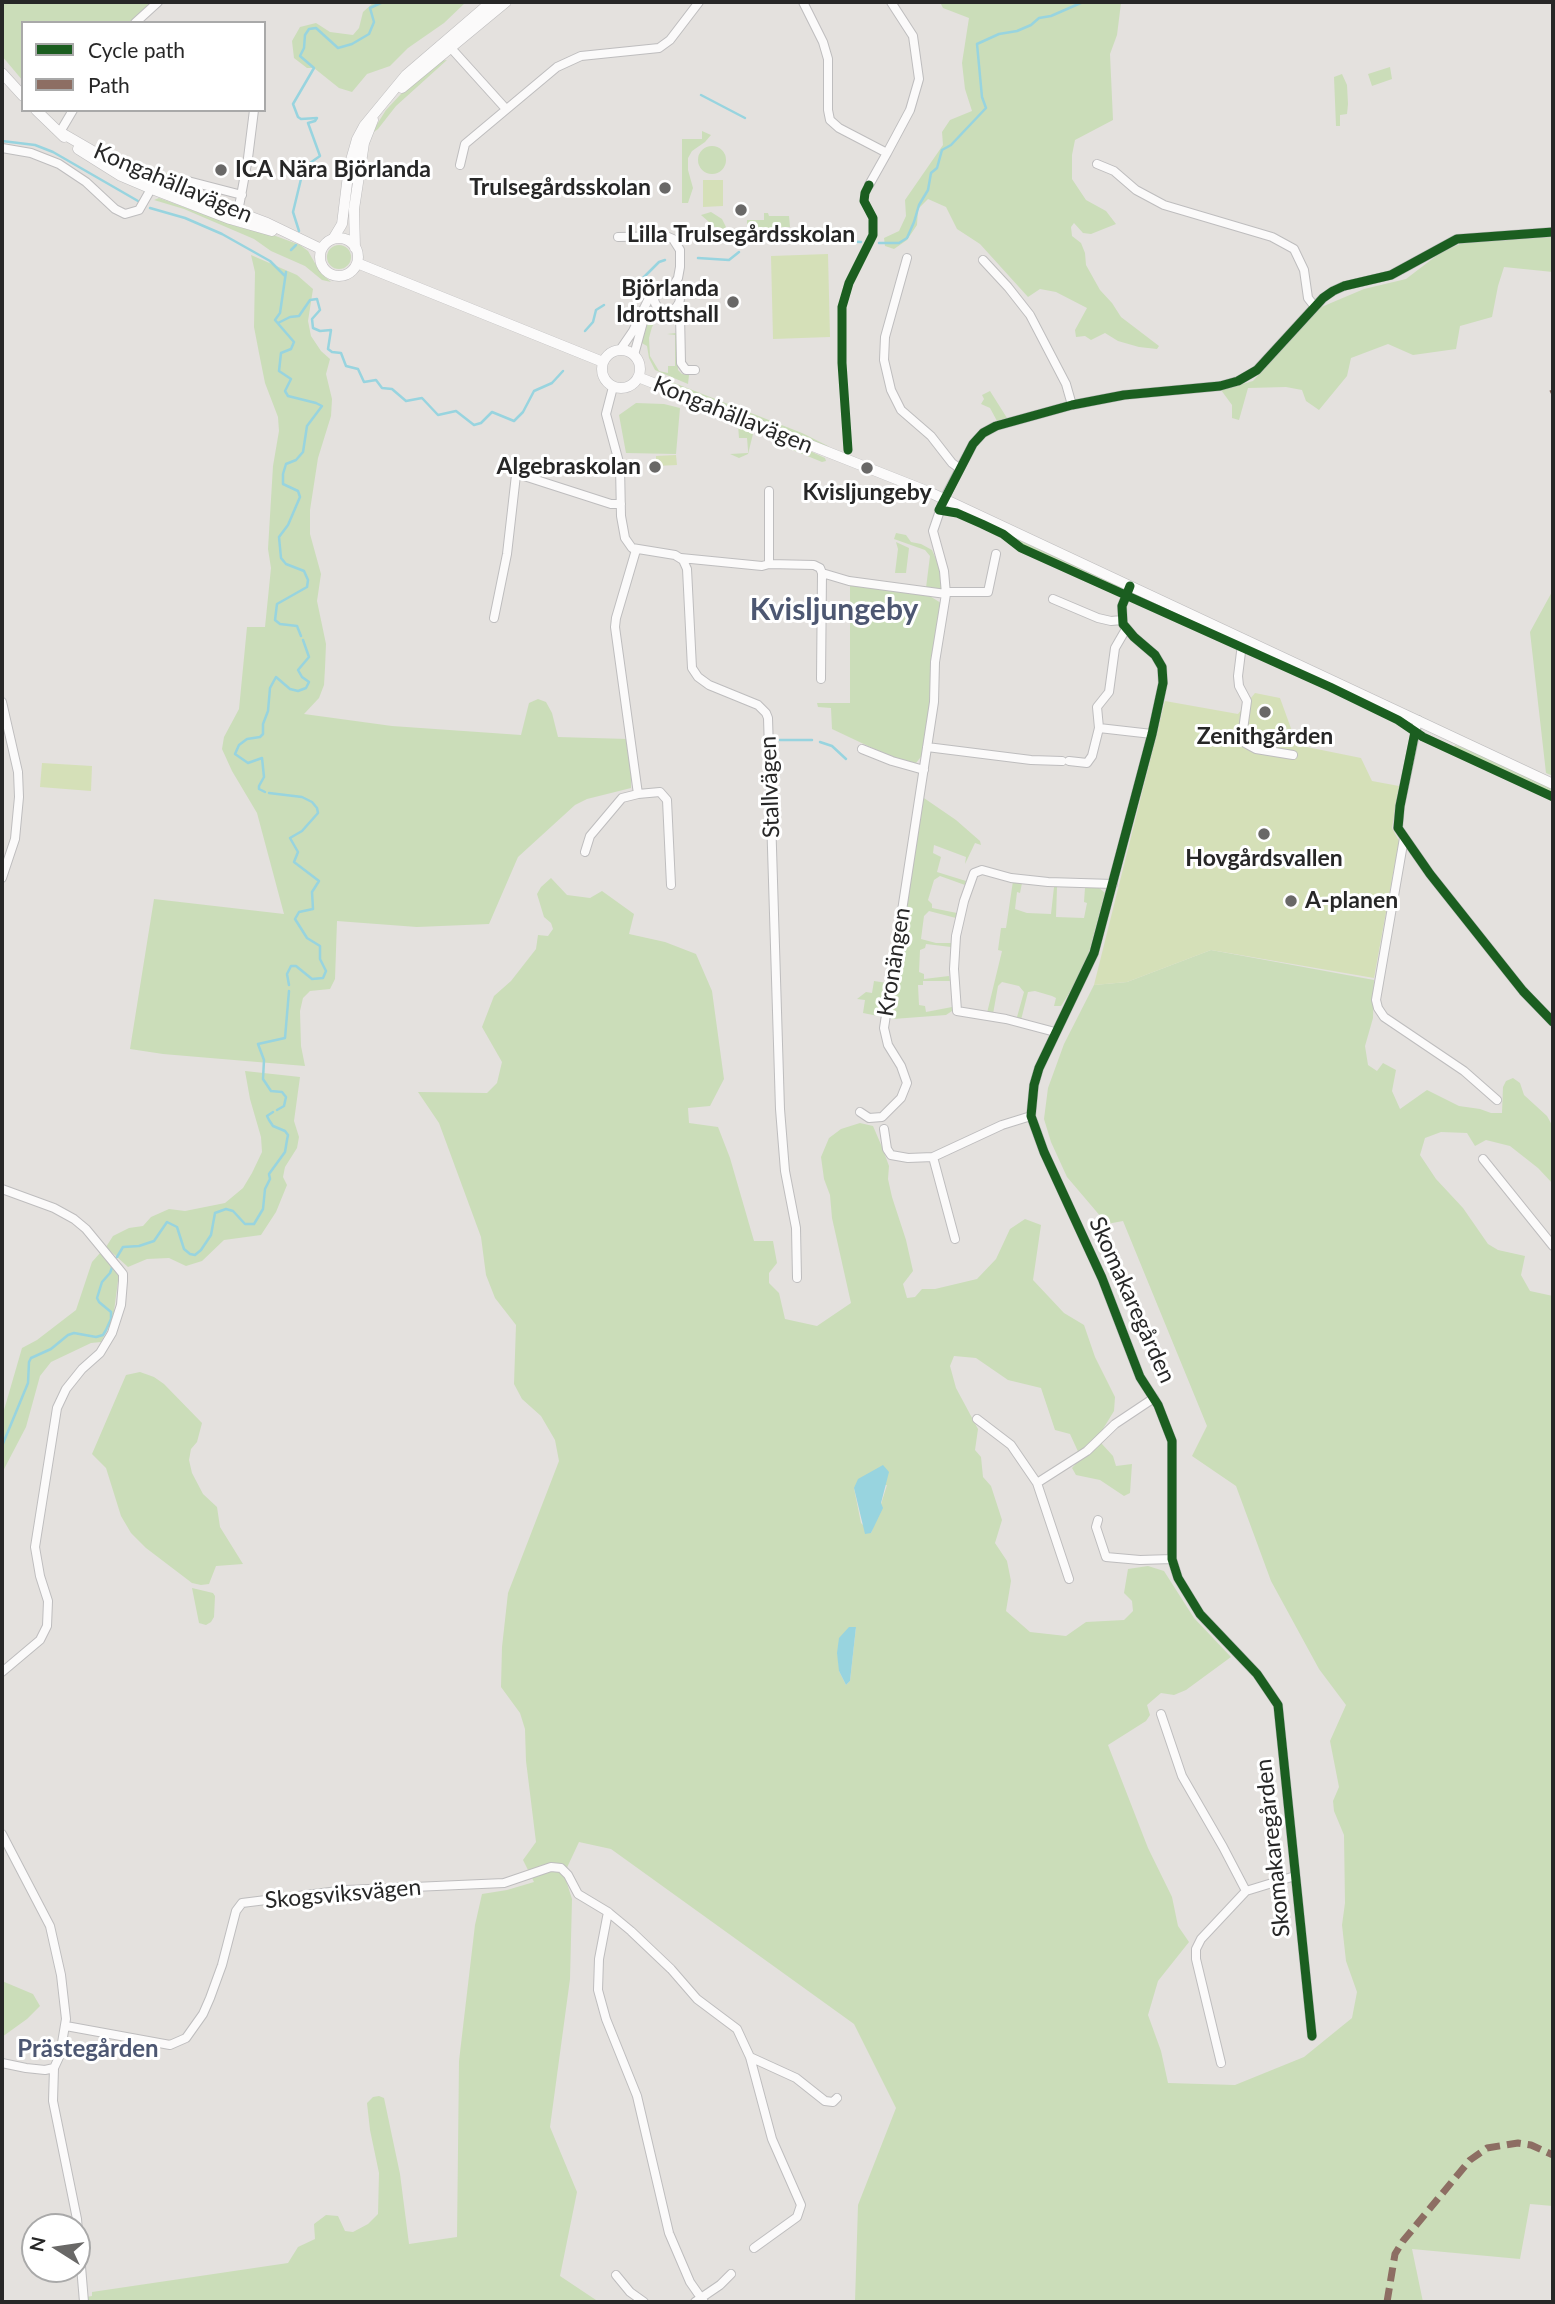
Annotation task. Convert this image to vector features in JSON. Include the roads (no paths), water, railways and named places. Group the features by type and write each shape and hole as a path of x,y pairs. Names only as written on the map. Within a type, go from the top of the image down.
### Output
{"street":[{"path":"137,21 158,2"},
{"path":"377,109 364,144 354,209 357,263 347,274 340,277 332,275 321,264 321,249 333,239 342,224 349,167 364,126 377,109 491,2"},
{"path":"447,44 506,2"},
{"path":"460,165 465,144 557,67 581,56 659,48 670,40 699,2"},
{"path":"803,2 823,42 828,59 830,120 839,128 887,153"},
{"path":"869,185 910,110 919,79 913,36 891,2"},
{"path":"447,44 506,109"},
{"path":"2,73 21,94"},
{"name":"Kongahällavägen","path":"38,112 86,155 121,176 153,185 321,249"},
{"path":"60,132 73,112"},
{"path":"236,216 242,195 254,112"},
{"path":"2,148 31,153 59,164 125,214 139,211 153,185"},
{"path":"1097,164 1114,171 1136,190 1164,205 1272,237 1294,249 1304,270 1308,298 1315,307"},
{"path":"176,194 181,182 188,181 242,195"},
{"name":"Kronängen","path":"860,1112 869,1118 882,1117 901,1098 907,1083 901,1066 888,1045 884,1028 934,702 935,662 946,593 944,571 933,531 944,499 973,444 988,430 1007,422 1072,405 1124,395 1220,386 1238,381 1257,370 1323,298 1344,286 1391,275 1457,239 1553,232"},
{"path":"618,237 666,236 673,239 680,250 680,267 673,286"},
{"path":"333,239 344,239 355,247"},
{"path":"906,258 885,337 884,360 888,377 901,410 930,436 959,468"},
{"path":"983,260 1030,315 1066,384 1072,405"},
{"path":"357,263 603,362"},
{"path":"673,286 664,285 649,298 621,350 610,353 603,362 604,378 613,387 606,414 620,466 622,532 629,545 636,550 681,558 762,566 814,565 820,568 821,679"},
{"path":"656,292 654,301 659,309 667,311 675,308 680,297 673,286"},
{"path":"675,308 680,314 681,363 686,370 695,370"},
{"path":"634,355 643,322 659,309"},
{"name":"Kongahällavägen","path":"613,387 630,386 638,377 639,366 634,355 621,350"},
{"name":"Kongahällavägen","path":"638,377 944,499 1553,784"},
{"path":"494,618 507,554 516,475 621,504"},
{"path":"769,491 769,564"},
{"path":"636,550 615,622 638,794"},
{"path":"822,573 849,581 946,593 988,592 996,554"},
{"name":"Stallvägen","path":"681,558 687,569 690,660 695,674 709,685 753,701 764,709 768,718 779,1102 785,1171 796,1228 797,1279"},
{"path":"927,747 1031,760 1083,764 1090,761 1099,728 1097,707 1109,692 1115,648 1124,624 1122,606 1130,586"},
{"path":"1053,599 1098,618 1124,624"},
{"name":"Skomakaregården","path":"1124,624 1155,655 1162,667 1163,683 1113,884 1087,972 1039,1068 1034,1085 1031,1116 1044,1152 1102,1278 1140,1377 1166,1422 1173,1447 1171,1559 1178,1578 1200,1614 1257,1674 1278,1705 1312,2036"},
{"path":"1246,640 1241,652 1238,676 1238,686 1247,701 1242,737 1245,743 1256,749 1293,755"},
{"path":"2,702 18,772 19,797 15,839 2,878"},
{"path":"1418,720 1398,821 1404,838 1523,991 1553,1022"},
{"path":"1099,728 1152,734"},
{"path":"862,749 924,770"},
{"path":"585,852 590,836 622,798 660,792 667,800 671,885"},
{"path":"1404,838 1376,1000 1378,1008 1384,1017 1464,1071 1497,1100"},
{"path":"1055,1032 1006,1018 957,1010 954,970 957,936 964,901 974,873 982,870 1011,878 1048,882 1113,884"},
{"path":"884,1129 887,1149 891,1155 908,1158 933,1157 1002,1125 1031,1116"},
{"path":"933,1157 955,1239"},
{"path":"1483,1158 1553,1246"},
{"path":"2,1189 54,1208 74,1219 86,1228 123,1274 121,1305 113,1333 100,1353 82,1369 66,1389 57,1408 35,1547 48,1601 47,1626 40,1640 2,1672"},
{"name":"Skomakaregården","path":"1037,1483 1087,1451 1115,1424 1154,1398"},
{"path":"977,1419 1011,1445 1037,1483 1069,1578"},
{"path":"1098,1520 1097,1534 1106,1557 1171,1559"},
{"name":"Skomakaregården","path":"1161,1714 1182,1776 1246,1891"},
{"path":"2,1834 50,1926 57,1949 65,1999 66,2026 60,2056 54,2068 54,2101 77,2220 83,2302"},
{"name":"Skogsviksvägen","path":"66,2026 170,2045 178,2043 193,2029 202,2014 222,1965 236,1911 242,1903 346,1890 504,1883 555,1867 565,1871 582,1898 608,1912 671,1969 705,2007 732,2023 737,2029 750,2057 768,2127 800,2205 797,2217 754,2248"},
{"name":"Skomakaregården","path":"1221,2063 1196,1959 1196,1949 1201,1939 1246,1891 1295,1877"},
{"path":"608,1912 599,1959 598,1990 606,2018 637,2095 669,2233 700,2301 732,2274"},
{"path":"750,2057 796,2078 825,2101 833,2102 836,2098"},
{"path":"2,2063 38,2069 54,2068"},
{"path":"616,2275 630,2292 644,2302"}],"water":[{"path":"883,1465 889,1472 881,1503 883,1508 871,1533 865,1534 854,1488 858,1479"},
{"path":"849,1627 856,1627 850,1681 846,1685 839,1671 837,1653 839,1638"}],"waterway":[{"path":"299,231 293,212 301,179 300,170 320,156 308,123 317,118 301,119 293,104 314,68 300,56 305,35 309,29 316,28 338,48 352,44 369,34 374,22 370,8 383,2"},
{"path":"879,243 899,243 907,238 942,150 951,145 986,108 982,97 977,44 999,34 1017,31 1039,18 1051,16 1083,2"},
{"path":"701,95 745,118"},
{"path":"2,141 35,145 53,152 138,201"},
{"path":"150,208 185,218 222,234 270,261 285,276"},
{"path":"752,239 758,237 861,242"},
{"path":"291,250 296,245"},
{"path":"698,258 729,260 739,252"},
{"path":"632,289 659,262 665,260"},
{"path":"286,272 280,313 275,320 294,342 291,349 281,353 279,371 291,379 285,391 288,396 322,406 307,426 303,452 296,460 286,464 283,474 283,484 298,491 300,497 288,525 279,537 281,558 286,564 304,571 308,580 307,587 277,604 275,620 280,624 297,626 301,636"},
{"path":"278,323 299,316 310,300 317,299 320,310 312,319 313,328 320,331 331,330 328,349 341,353 346,366 358,369 364,382 376,380 382,388 392,389 406,401 422,398 438,415 456,411 474,425 481,423 492,412 514,421 523,412 534,391 552,383 563,371"},
{"path":"585,331 593,322 596,310 604,305"},
{"path":"265,792 259,789 264,777 262,758 248,763 235,754 239,745 247,739 263,734 270,688 276,677 290,689 298,691 306,688 309,682 298,670 309,657 303,640"},
{"path":"780,740 812,740"},
{"path":"820,742 832,746 846,759"},
{"path":"269,793 302,797 312,802 318,813 302,831 290,838 298,852 294,862 319,881 312,892 313,909 299,912 295,919 307,938 320,946 320,959 326,971 323,978 312,979 296,966 291,966 287,974 289,985"},
{"path":"277,1110 284,1106 286,1097 282,1092 271,1091 263,1079 264,1060 258,1044 285,1038 289,991"},
{"path":"117,1257 123,1247 154,1241 167,1222 177,1227 184,1249 195,1255 211,1235 215,1213 226,1209 233,1211 245,1224 254,1224 263,1209 269,1174 285,1152 288,1135 273,1126 269,1120 267,1116 273,1112"},
{"path":"2,1446 28,1383 31,1358 51,1349 74,1333 96,1337 103,1335 111,1319 111,1312 97,1298 102,1282 113,1265"}],"place":[{"name":"ICA Nära Björlanda","path":"221,170"},
{"name":"Trulsegårdsskolan","path":"665,188"},
{"name":"Lilla Trulsegårdsskolan","path":"741,210"},
{"name":"Björlanda Idrottshall","path":"733,302"},
{"name":"Algebraskolan","path":"655,467"},
{"name":"Kvisljungeby","path":"867,468"},
{"name":"Zenithgården","path":"1265,712"},
{"name":"Hovgårdsvallen","path":"1264,834"},
{"name":"A-planen","path":"1291,901"}],"district":[{"name":"Kvisljungeby","path":"834,610"},
{"name":"Prästegården","path":"88,2049"}]}
